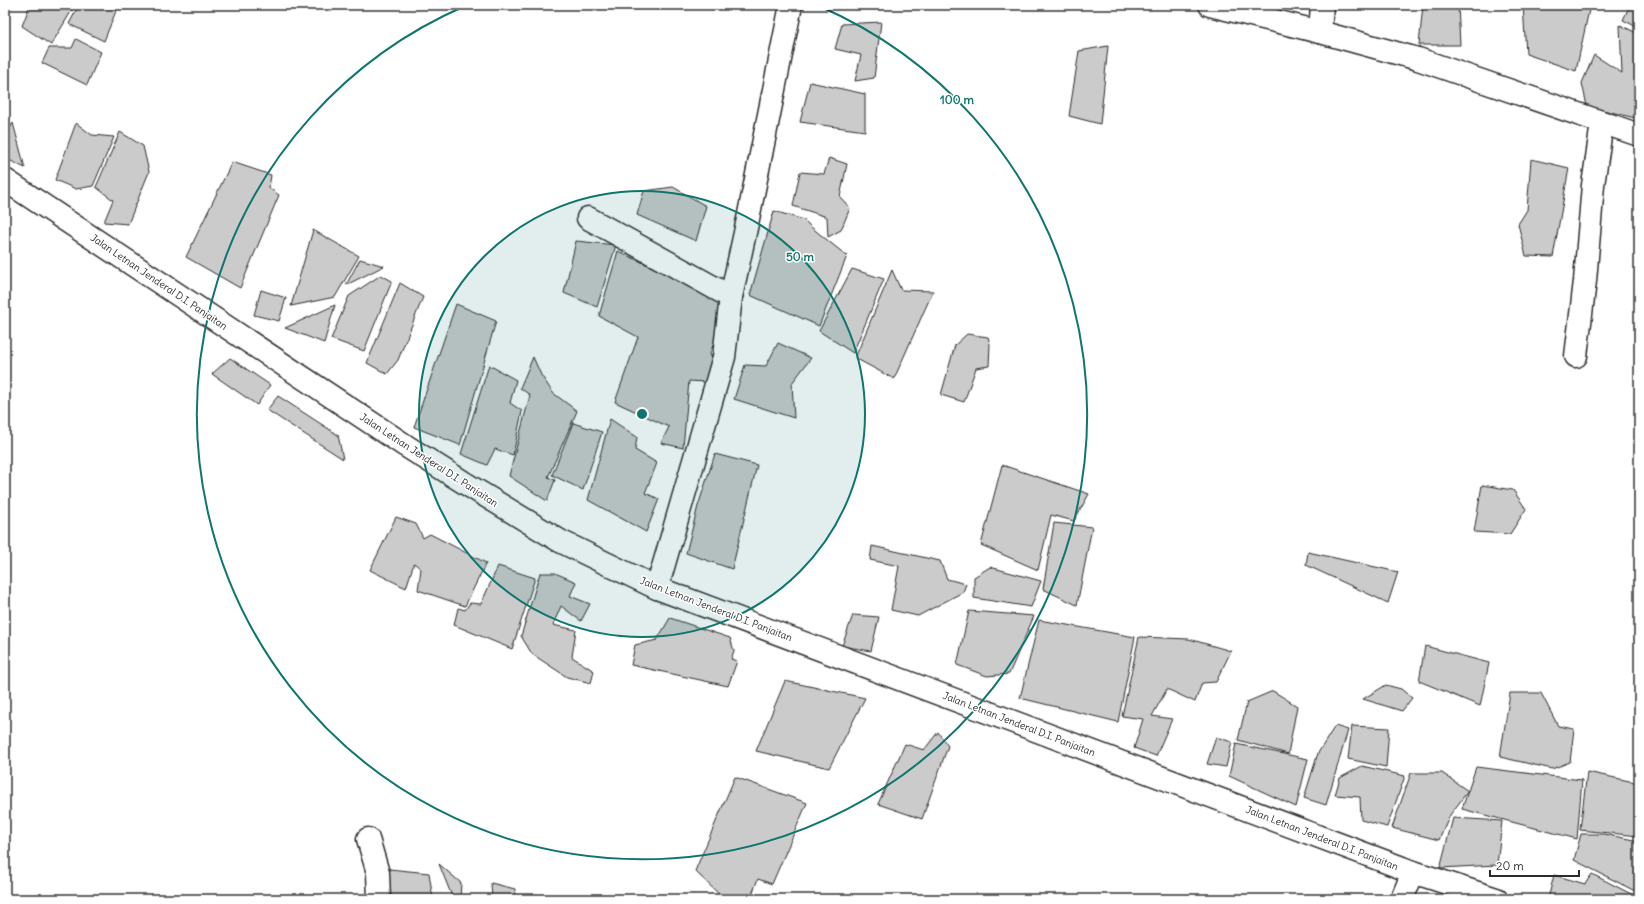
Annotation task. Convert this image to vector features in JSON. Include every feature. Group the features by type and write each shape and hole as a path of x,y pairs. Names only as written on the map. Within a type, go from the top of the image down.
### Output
{"street":[{"path":"657,588 724,358 731,297 791,5"},
{"path":"1210,5 1320,32 1418,59 1639,136"},
{"path":"1320,32 1322,5"},
{"path":"1576,356 1585,281 1593,186 1602,123"},
{"name":"Jalan Letnan Jenderal D.I. Panjaitan","path":"5,180 464,483 560,541 657,588 1413,872 1496,899"},
{"path":"588,218 731,297"},
{"path":"368,839 378,873 379,899"},
{"path":"1402,899 1413,872"}],"building":[{"path":"30,5 75,5 51,45 22,26"},
{"path":"79,5 118,6 104,41 69,24"},
{"path":"1423,5 1458,5 1460,45 1419,45"},
{"path":"1523,5 1590,5 1576,71 1526,54"},
{"path":"1630,5 1639,5 1639,28 1623,20"},
{"path":"881,22 874,78 855,81 861,55 835,49 842,24"},
{"path":"1620,25 1639,34 1639,119 1587,106 1582,83 1594,55 1622,73"},
{"path":"76,39 101,52 87,85 42,63 49,48 72,48"},
{"path":"1108,46 1100,124 1069,116 1079,51"},
{"path":"810,82 865,94 865,131 800,122"},
{"path":"13,123 25,168 5,158 5,136"},
{"path":"76,123 92,135 114,137 93,186 76,189 55,180"},
{"path":"120,132 143,146 149,172 128,224 104,222 113,200 96,187"},
{"path":"829,158 847,164 840,197 850,208 841,230 828,237 827,217 793,206 800,172 824,174"},
{"path":"1531,159 1569,168 1553,257 1526,256 1518,224 1527,210"},
{"path":"232,162 271,175 269,188 279,195 240,288 186,257"},
{"path":"673,187 706,206 696,241 637,215 644,191"},
{"path":"774,211 804,220 847,256 819,326 750,295"},
{"path":"313,230 359,256 335,297 291,306"},
{"path":"576,241 616,245 597,307 564,293"},
{"path":"618,251 727,302 710,354 713,361 706,382 689,381 683,448 661,443 669,427 615,402 638,337 599,316"},
{"path":"360,259 384,266 346,285"},
{"path":"852,269 884,279 853,353 819,331"},
{"path":"892,270 901,290 933,291 894,379 855,358"},
{"path":"381,275 392,281 364,351 331,339 349,296"},
{"path":"400,283 423,297 398,360 387,374 367,363"},
{"path":"261,290 286,298 279,321 254,315"},
{"path":"456,304 496,321 460,445 414,427"},
{"path":"335,305 324,343 285,328"},
{"path":"967,334 988,337 990,344 989,366 976,368 964,402 941,395 955,345"},
{"path":"778,343 811,358 792,383 794,418 734,399 745,365 766,366"},
{"path":"533,357 541,375 553,393 577,411 548,477 555,480 547,501 509,476 530,395 520,388"},
{"path":"230,358 270,385 257,405 212,374"},
{"path":"489,365 516,380 510,403 522,411 513,455 495,449 487,465 461,454"},
{"path":"278,396 338,435 343,459 267,410"},
{"path":"610,419 637,437 635,450 657,463 645,493 659,499 646,532 588,500"},
{"path":"573,423 602,432 583,490 552,475"},
{"path":"715,454 757,465 732,569 686,553 698,506"},
{"path":"1002,465 1089,494 1074,521 1051,515 1038,570 981,545"},
{"path":"1482,485 1513,490 1526,509 1510,534 1474,532"},
{"path":"396,517 416,524 423,538 430,534 486,563 465,606 418,590 421,569 414,563 406,588 370,570"},
{"path":"1054,523 1092,527 1077,605 1043,589"},
{"path":"872,546 940,561 947,579 966,584 963,592 918,616 891,610 899,566 870,560"},
{"path":"1308,552 1398,572 1388,603 1306,565"},
{"path":"498,566 535,578 512,649 454,625 458,608 465,610 470,603 481,604"},
{"path":"990,567 1041,581 1031,607 974,598 974,577"},
{"path":"540,573 555,573 576,582 570,596 590,604 581,621 561,606 553,625 576,630 572,657 594,671 591,683 567,677 532,654 521,636"},
{"path":"969,611 1034,616 1009,674 987,676 957,665"},
{"path":"853,615 879,617 871,651 842,646"},
{"path":"670,618 730,638 734,651 731,659 737,661 728,686 631,665 635,645 657,640"},
{"path":"1039,620 1135,637 1118,722 1020,698"},
{"path":"1139,637 1189,639 1231,651 1216,682 1202,683 1195,702 1167,689 1152,716 1172,719 1156,756 1134,748 1143,719 1122,716"},
{"path":"1425,646 1489,663 1480,706 1419,681"},
{"path":"785,681 865,698 829,768 756,751"},
{"path":"1386,685 1401,689 1412,698 1402,711 1363,699"},
{"path":"1273,691 1297,706 1288,754 1238,740 1247,702"},
{"path":"1510,693 1541,693 1558,726 1574,729 1570,762 1552,769 1500,757"},
{"path":"1335,726 1348,730 1326,805 1304,798 1318,753"},
{"path":"1352,726 1389,728 1386,767 1348,759"},
{"path":"938,732 948,746 922,819 878,804 905,744 924,750"},
{"path":"1216,737 1232,742 1226,767 1207,764"},
{"path":"1236,744 1308,759 1296,807 1229,776"},
{"path":"1362,766 1405,776 1387,827 1361,820 1360,797 1335,795 1340,778"},
{"path":"1476,767 1582,780 1577,839 1462,809"},
{"path":"1587,772 1639,783 1639,836 1580,830"},
{"path":"1411,773 1442,773 1468,791 1450,815 1439,840 1392,828"},
{"path":"735,777 807,803 772,884 758,879 750,899 724,899 695,871"},
{"path":"1453,818 1502,821 1497,865 1440,868"},
{"path":"1581,834 1603,834 1639,841 1639,893 1574,860"},
{"path":"439,864 461,883 460,899 453,899"},
{"path":"389,869 429,873 433,899 390,899"},
{"path":"1592,874 1639,899 1548,899 1554,875 1585,884"},
{"path":"491,883 515,889 515,899 492,899"}]}
